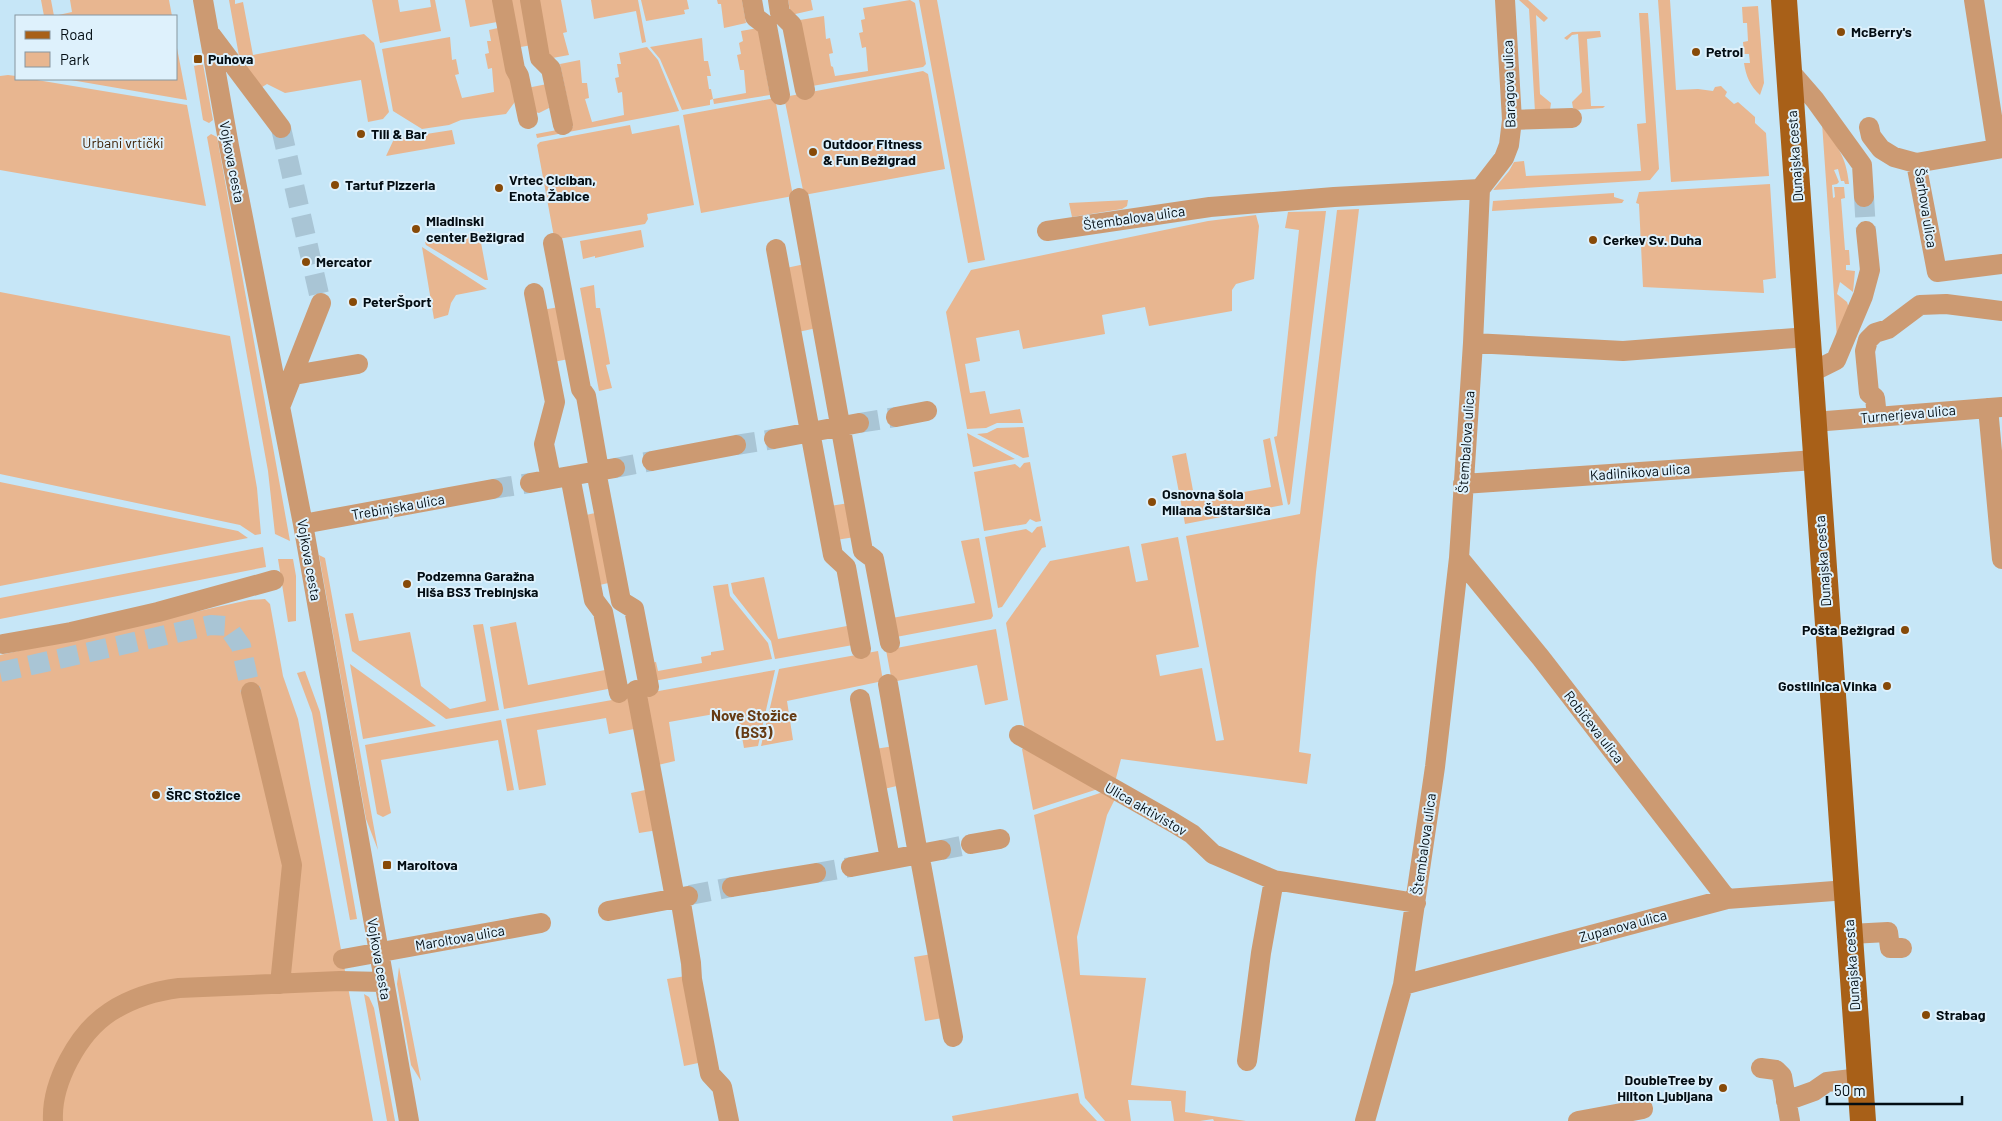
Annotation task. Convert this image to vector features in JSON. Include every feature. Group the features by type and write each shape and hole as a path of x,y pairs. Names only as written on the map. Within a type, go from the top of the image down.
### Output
{"main road":[{"name":"Dunajska cesta","path":"1784,0 1863,1121"}],"street":[{"name":"Vojkova cesta","path":"202,0 303,524 409,1121"},
{"path":"502,0 515,69 519,76 528,119"},
{"path":"530,0 540,58 551,69 563,125"},
{"path":"752,0 755,18 767,26 780,95"},
{"path":"778,0 780,13 792,25 805,90"},
{"name":"Baragova ulica","path":"1480,189 1504,158 1509,144 1512,120 1505,0"},
{"name":"Šarhova ulica","path":"1974,0 1996,142 2002,148"},
{"path":"208,31 281,128"},
{"path":"1789,70 1815,100 1862,164 1864,197"},
{"path":"1512,120 1572,118"},
{"path":"1869,127 1871,136 1881,149 1894,156 1916,163"},
{"name":"Šarhova ulica","path":"2002,148 1916,163 1937,272 2002,264"},
{"name":"Štembalova ulica","path":"1047,231 1210,207 1334,197 1480,189 1459,558 1435,767 1403,985 1365,1121"},
{"path":"799,198 849,425 863,551 874,560 890,643"},
{"path":"1810,372 1836,360 1864,296 1870,270 1866,231"},
{"path":"553,243 581,389 586,396 603,470 621,600 634,609 635,690"},
{"path":"776,249 833,555 846,566 861,649"},
{"path":"534,293 555,402 544,444 551,479"},
{"path":"280,407 321,303"},
{"path":"1877,417 1875,398 1869,393 1865,351 1868,340 1875,332 1888,329 1920,304 1946,304 2002,311"},
{"path":"1472,343 1623,351 1808,337"},
{"path":"294,375 358,364"},
{"path":"1995,408 2002,559"},
{"name":"Turnerjeva ulica","path":"1814,422 1995,408"},
{"path":"896,417 927,411"},
{"path":"774,439 849,425"},
{"path":"652,461 736,445"},
{"name":"Kadilnikova ulica","path":"1463,484 1816,460"},
{"path":"530,483 603,470"},
{"path":"570,476 594,600 603,612 635,690 682,897 692,979 710,1074 722,1087 729,1121"},
{"name":"Trebinjska ulica","path":"303,524 493,490"},
{"name":"Robičeva ulica","path":"1459,558 1541,658 1727,899"},
{"path":"3,644 71,632 158,612 274,580"},
{"path":"888,684 953,1037"},
{"path":"251,692 292,865 280,984"},
{"path":"860,699 890,859"},
{"name":"Ulica aktivistov","path":"1019,735 1192,834 1213,854 1274,880 1416,903"},
{"path":"970,844 1000,839"},
{"path":"852,867 941,850"},
{"path":"732,887 816,873"},
{"path":"1247,1060 1261,953 1274,880"},
{"name":"Zupanova ulica","path":"1403,985 1727,899 1847,890"},
{"path":"608,910 682,897"},
{"name":"Maroltova ulica","path":"343,959 541,923"},
{"path":"1850,934 1888,932 1890,948 1902,948"},
{"path":"53,1121 52,1106 67,1062 87,1034 109,1012 134,1000 164,990 280,984 383,982"},
{"path":"1762,1068 1776,1070 1782,1076 1790,1121"},
{"path":"1786,1101 1814,1091 1827,1082 1860,1078"},
{"path":"1578,1121 1643,1109"}],"green space":[{"path":"41,0 51,0 54,15 44,15"},
{"path":"70,0 169,0 172,15 58,15 72,12"},
{"path":"229,0 235,0 235,4 243,2 253,55 364,34 374,43 389,112 383,119 368,122 361,80 285,93 267,84 259,89 239,56"},
{"path":"372,0 398,0 400,12 431,7 430,0 435,0 441,31 380,43"},
{"path":"465,0 493,0 497,22 470,27"},
{"path":"506,0 524,0 532,45 515,48"},
{"path":"536,0 561,0 567,32 563,33 569,55 547,59"},
{"path":"591,0 638,0 646,42 642,43 636,11 594,19"},
{"path":"641,0 687,0 689,9 684,10 685,14 646,21"},
{"path":"717,0 742,0 746,23 724,28 721,4 718,4"},
{"path":"788,0 811,0 813,10 791,15"},
{"path":"910,0 915,3 926,64 923,67 812,86 800,20 824,16 826,39 830,38 833,53 829,54 835,76 868,71 866,47 862,48 859,33 863,32 861,20 865,19 863,8"},
{"path":"919,0 937,0 985,260 968,263"},
{"path":"1519,0 1528,0 1548,18 1544,22 1536,15 1540,94 1551,103 1550,110 1535,112 1529,9"},
{"path":"1658,0 1670,0 1676,90 1698,89 1713,91 1715,87 1721,86 1727,92 1725,96 1734,104 1738,102 1755,117 1755,123 1766,133 1769,176 1671,182"},
{"path":"1758,6 1764,83 1760,95 1751,84 1745,68 1744,63 1750,63 1749,54 1744,54 1743,42 1748,41 1747,23 1743,23 1742,7"},
{"path":"1639,13 1648,13 1659,169 1650,180 1493,190 1514,162 1524,161 1526,176 1641,171 1637,124 1646,123"},
{"path":"498,28 507,75 509,75 517,99 506,114 461,120 449,125 422,129 393,111 382,49 450,37 452,60 456,59 459,74 455,75 462,98 494,92 492,68 488,69 485,54 489,53 487,41 491,41 489,30"},
{"path":"758,28 770,95 714,104 713,99 746,93 744,70 740,70 737,55 741,54 739,43 743,41 741,31"},
{"path":"1600,31 1601,37 1587,39 1591,106 1605,106 1603,108 1576,110 1573,108 1572,102 1582,92 1578,34 1572,35 1567,40 1564,38 1572,32"},
{"path":"702,38 704,61 708,61 711,76 707,76 709,89 711,89 713,99 710,100 710,105 682,110 660,59 650,47"},
{"path":"647,47 658,60 679,111 537,138 536,134 573,127 560,64 580,60 582,83 587,83 589,98 585,99 592,122 624,115 622,92 618,93 615,78 619,77 617,64 621,64 619,53"},
{"path":"178,53 187,100 71,80 178,80"},
{"path":"203,64 213,120 209,123 203,120 194,66"},
{"path":"923,71 928,74 945,169 804,195 784,97"},
{"name":"Urbani vrtički","path":"0,76 15,76 15,80 37,80 187,105 206,206 0,170"},
{"path":"547,84 549,108 539,113 535,112 527,88"},
{"path":"775,98 793,196 701,213 683,115"},
{"path":"1822,123 1843,158 1849,184 1841,181 1838,169 1834,170 1839,182 1832,185 1833,198 1835,197 1834,187 1844,187 1845,198 1841,199 1845,250 1849,250 1850,265 1846,265 1846,270 1855,271 1853,292 1840,282 1837,294 1847,302 1849,308 1837,338"},
{"path":"630,125 632,134 679,125 694,205 647,214 648,219 645,224 558,239 554,237 537,145 540,142"},
{"path":"452,130 455,144 386,156 394,139"},
{"path":"211,134 217,137 290,541 275,534 268,471 207,137"},
{"path":"1770,184 1776,278 1763,280 1764,293 1643,287 1639,204 1636,203 1639,192"},
{"path":"1614,193 1614,197 1624,200 1622,203 1492,211 1493,201"},
{"path":"1128,200 1127,206 1122,209 1072,217 1069,203"},
{"path":"1359,209 1316,572 1299,752 1311,754 1307,784 1121,759 1115,782 1025,730 1006,623 1050,561 1129,546 1136,582 1148,580 1141,544 1178,537 1199,647 1156,655 1160,676 1202,668 1216,741 1224,740 1186,536 1300,514 1337,210"},
{"path":"1326,211 1290,504 1288,505 1274,437 1277,436 1299,230 1285,228 1288,212"},
{"path":"1256,215 1259,226 1254,279 1236,284 1232,290 1232,311 1149,326 1145,307 1102,315 1105,334 1023,349 1019,330 976,338 980,361 965,364 970,393 985,391 990,414 1020,409 1023,423 997,423 986,428 967,429 946,312 971,270 1208,221"},
{"path":"641,230 644,247 583,259 580,241"},
{"path":"479,232 488,280 426,245 425,242"},
{"path":"422,247 487,289 456,295 451,303 448,315 434,319"},
{"path":"805,264 817,328 798,332 786,268"},
{"path":"594,285 596,308 600,308 610,364 606,365 612,388 599,391 580,288"},
{"path":"0,292 230,336 257,488 261,534 255,535 240,525 0,474"},
{"path":"559,307 569,359 553,362 542,310"},
{"path":"1024,427 1029,457 1023,458 977,434 987,433 997,428"},
{"path":"967,433 1015,459 973,467"},
{"path":"1270,438 1283,505 1185,524 1172,456 1186,453 1195,501 1271,487 1263,440"},
{"path":"1030,462 1041,521 1036,522 1030,519 1026,524 984,531 974,472 1015,464 1020,468 1024,463"},
{"path":"0,482 238,531 248,538 0,586"},
{"path":"849,503 855,537 836,540 830,506"},
{"path":"600,512 613,582 595,586 581,516"},
{"path":"1042,526 1046,547 1042,548 1002,607 998,608 985,537 1026,529 1032,533 1037,527"},
{"path":"979,538 993,616 991,619 896,637 892,618 975,603 961,541"},
{"path":"263,547 266,567 0,619 0,598"},
{"path":"319,555 325,558 378,850 366,819"},
{"path":"278,559 293,559 296,576 296,621 288,622"},
{"path":"764,577 778,639 847,626 853,645 775,659 771,641 733,593 731,583"},
{"path":"728,584 730,596 768,643 772,659 654,681 651,663 656,662 658,671 702,663 701,657 711,655 711,652 724,650 713,586"},
{"name":"ŠRC Stožice","path":"265,599 270,604 283,676 298,719 373,1121 0,1121 0,655 249,600"},
{"path":"353,613 359,641 410,632 421,686 450,709 486,701 473,625 483,624 499,710 446,719 352,651 345,614"},
{"path":"516,622 528,685 605,670 613,688 504,709 490,627"},
{"path":"996,629 1008,700 985,705 977,665 892,682 886,650"},
{"path":"878,651 883,681 787,701 793,740 761,746 779,669"},
{"path":"350,664 436,726 363,739"},
{"path":"775,670 758,746 744,748 737,710 669,722 675,761 658,765 642,694"},
{"path":"305,671 320,712 357,919 350,920 312,713 297,673"},
{"path":"634,696 639,728 609,734 606,718 537,730 546,785 519,790 506,719"},
{"path":"501,720 514,790 507,791 498,740 381,760 391,813 383,817 377,814 365,745"},
{"path":"894,746 901,785 884,789 875,749"},
{"path":"1033,747 1098,789 1033,810 1022,749"},
{"path":"650,789 658,830 639,833 631,793"},
{"path":"1106,791 1117,795 1107,815 1077,937 1080,975 1146,978 1131,1085 1186,1091 1185,1112 1246,1121 1214,1121 1213,1119 1174,1121 1171,1101 1128,1100 1131,1121 1105,1121 1085,1098 1034,815"},
{"path":"932,954 943,1018 925,1021 914,957"},
{"path":"399,967 421,1081 411,1065 397,984"},
{"path":"686,976 703,1062 684,1066 667,979"},
{"path":"364,994 369,997 374,1008 395,1121 387,1121"},
{"path":"1078,1093 1080,1103 1097,1121 953,1121 952,1116"}],"tunnel":[{"path":"281,128 321,303"},
{"path":"1864,197 1866,231"},
{"path":"859,423 896,417"},
{"path":"736,445 774,439"},
{"path":"615,468 652,461"},
{"path":"493,489 530,483"},
{"path":"0,672 211,625 227,626 241,646 251,692"},
{"path":"941,850 971,844"},
{"path":"816,873 851,867"},
{"path":"690,895 732,887"}],"place":[{"name":"McBerry's","path":"1841,32"},
{"name":"Petrol","path":"1696,52"},
{"name":"Puhova","path":"198,59"},
{"name":"Tili & Bar","path":"361,134"},
{"name":"Outdoor Fitness & Fun Bežigrad","path":"813,152"},
{"name":"Tartuf Pizzeria","path":"335,185"},
{"name":"Vrtec Ciciban, Enota Žabice","path":"499,188"},
{"name":"Mladinski center Bežigrad","path":"416,229"},
{"name":"Cerkev Sv. Duha","path":"1593,240"},
{"name":"Mercator","path":"306,262"},
{"name":"PeterŠport","path":"353,302"},
{"name":"Osnovna šola Milana Šuštaršiča","path":"1152,502"},
{"name":"Podzemna Garažna Hiša BS3 Trebinjska","path":"407,584"},
{"name":"Pošta Bežigrad","path":"1905,630"},
{"name":"Gostilnica Vinka","path":"1887,686"},
{"name":"ŠRC Stožice","path":"156,795"},
{"name":"Maroltova","path":"387,865"},
{"name":"Strabag","path":"1926,1015"},
{"name":"DoubleTree by Hilton Ljubljana","path":"1723,1088"}],"district":[{"name":"Nove Stožice (BS3)","path":"754,724"}]}
